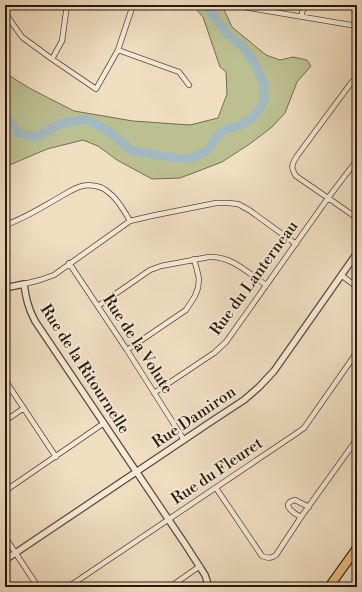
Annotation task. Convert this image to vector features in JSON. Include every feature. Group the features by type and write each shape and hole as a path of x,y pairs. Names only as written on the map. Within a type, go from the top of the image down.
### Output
{"highway":[{"path":"329,587 357,548"}],"street":[{"path":"52,59 62,41 67,5"},
{"path":"5,13 22,37 96,89 118,50 133,5"},
{"path":"302,17 304,5"},
{"path":"244,6 357,26"},
{"path":"118,50 179,72 189,85"},
{"path":"357,80 354,80 351,83 297,156 292,167 296,176 357,218"},
{"name":"Rue du Lanterneau","path":"154,393 214,353 226,342 328,198 357,160"},
{"path":"5,225 16,221 72,190 82,186 91,185 107,190 130,221"},
{"path":"5,288 40,280 54,275 130,221 216,203 238,204 249,210 296,244"},
{"name":"Rue Damiron","path":"5,560 244,400 259,387 274,371 357,253"},
{"path":"98,306 150,270 161,266 209,257 224,258 232,261 266,286"},
{"path":"127,350 186,310 198,288 199,278 194,259"},
{"name":"Rue de la Volute","path":"69,264 127,350 184,440"},
{"path":"341,275 357,287"},
{"name":"Rue de la Ritournelle","path":"24,284 29,310 35,320 200,566 209,587"},
{"name":"Rue du Fleuret","path":"68,587 304,428 357,352"},
{"path":"5,380 56,457"},
{"path":"5,421 24,408"},
{"path":"5,490 104,424"},
{"path":"216,488 262,556 270,558 276,555 301,517 357,439"},
{"path":"301,517 290,510 288,507 289,503 295,500 308,507"},
{"path":"5,537 38,587"},
{"path":"170,587 200,566"}],"green space":[{"path":"157,5 222,5 232,27 266,55 280,60 293,57 307,60 311,66 297,82 285,113 272,127 222,162 180,178 152,179 117,160 98,146 83,140 47,149 5,167 5,73 31,89 74,111 133,121 190,125 218,118 227,94 226,72 220,67 203,17 195,8 162,7"}],"waterway":[{"path":"5,116 18,133 36,137 60,124 86,119 112,134 132,151 189,159 208,150 218,135 226,129 242,125 257,113 264,101 264,84 253,61 243,47 226,33 207,5"}]}
